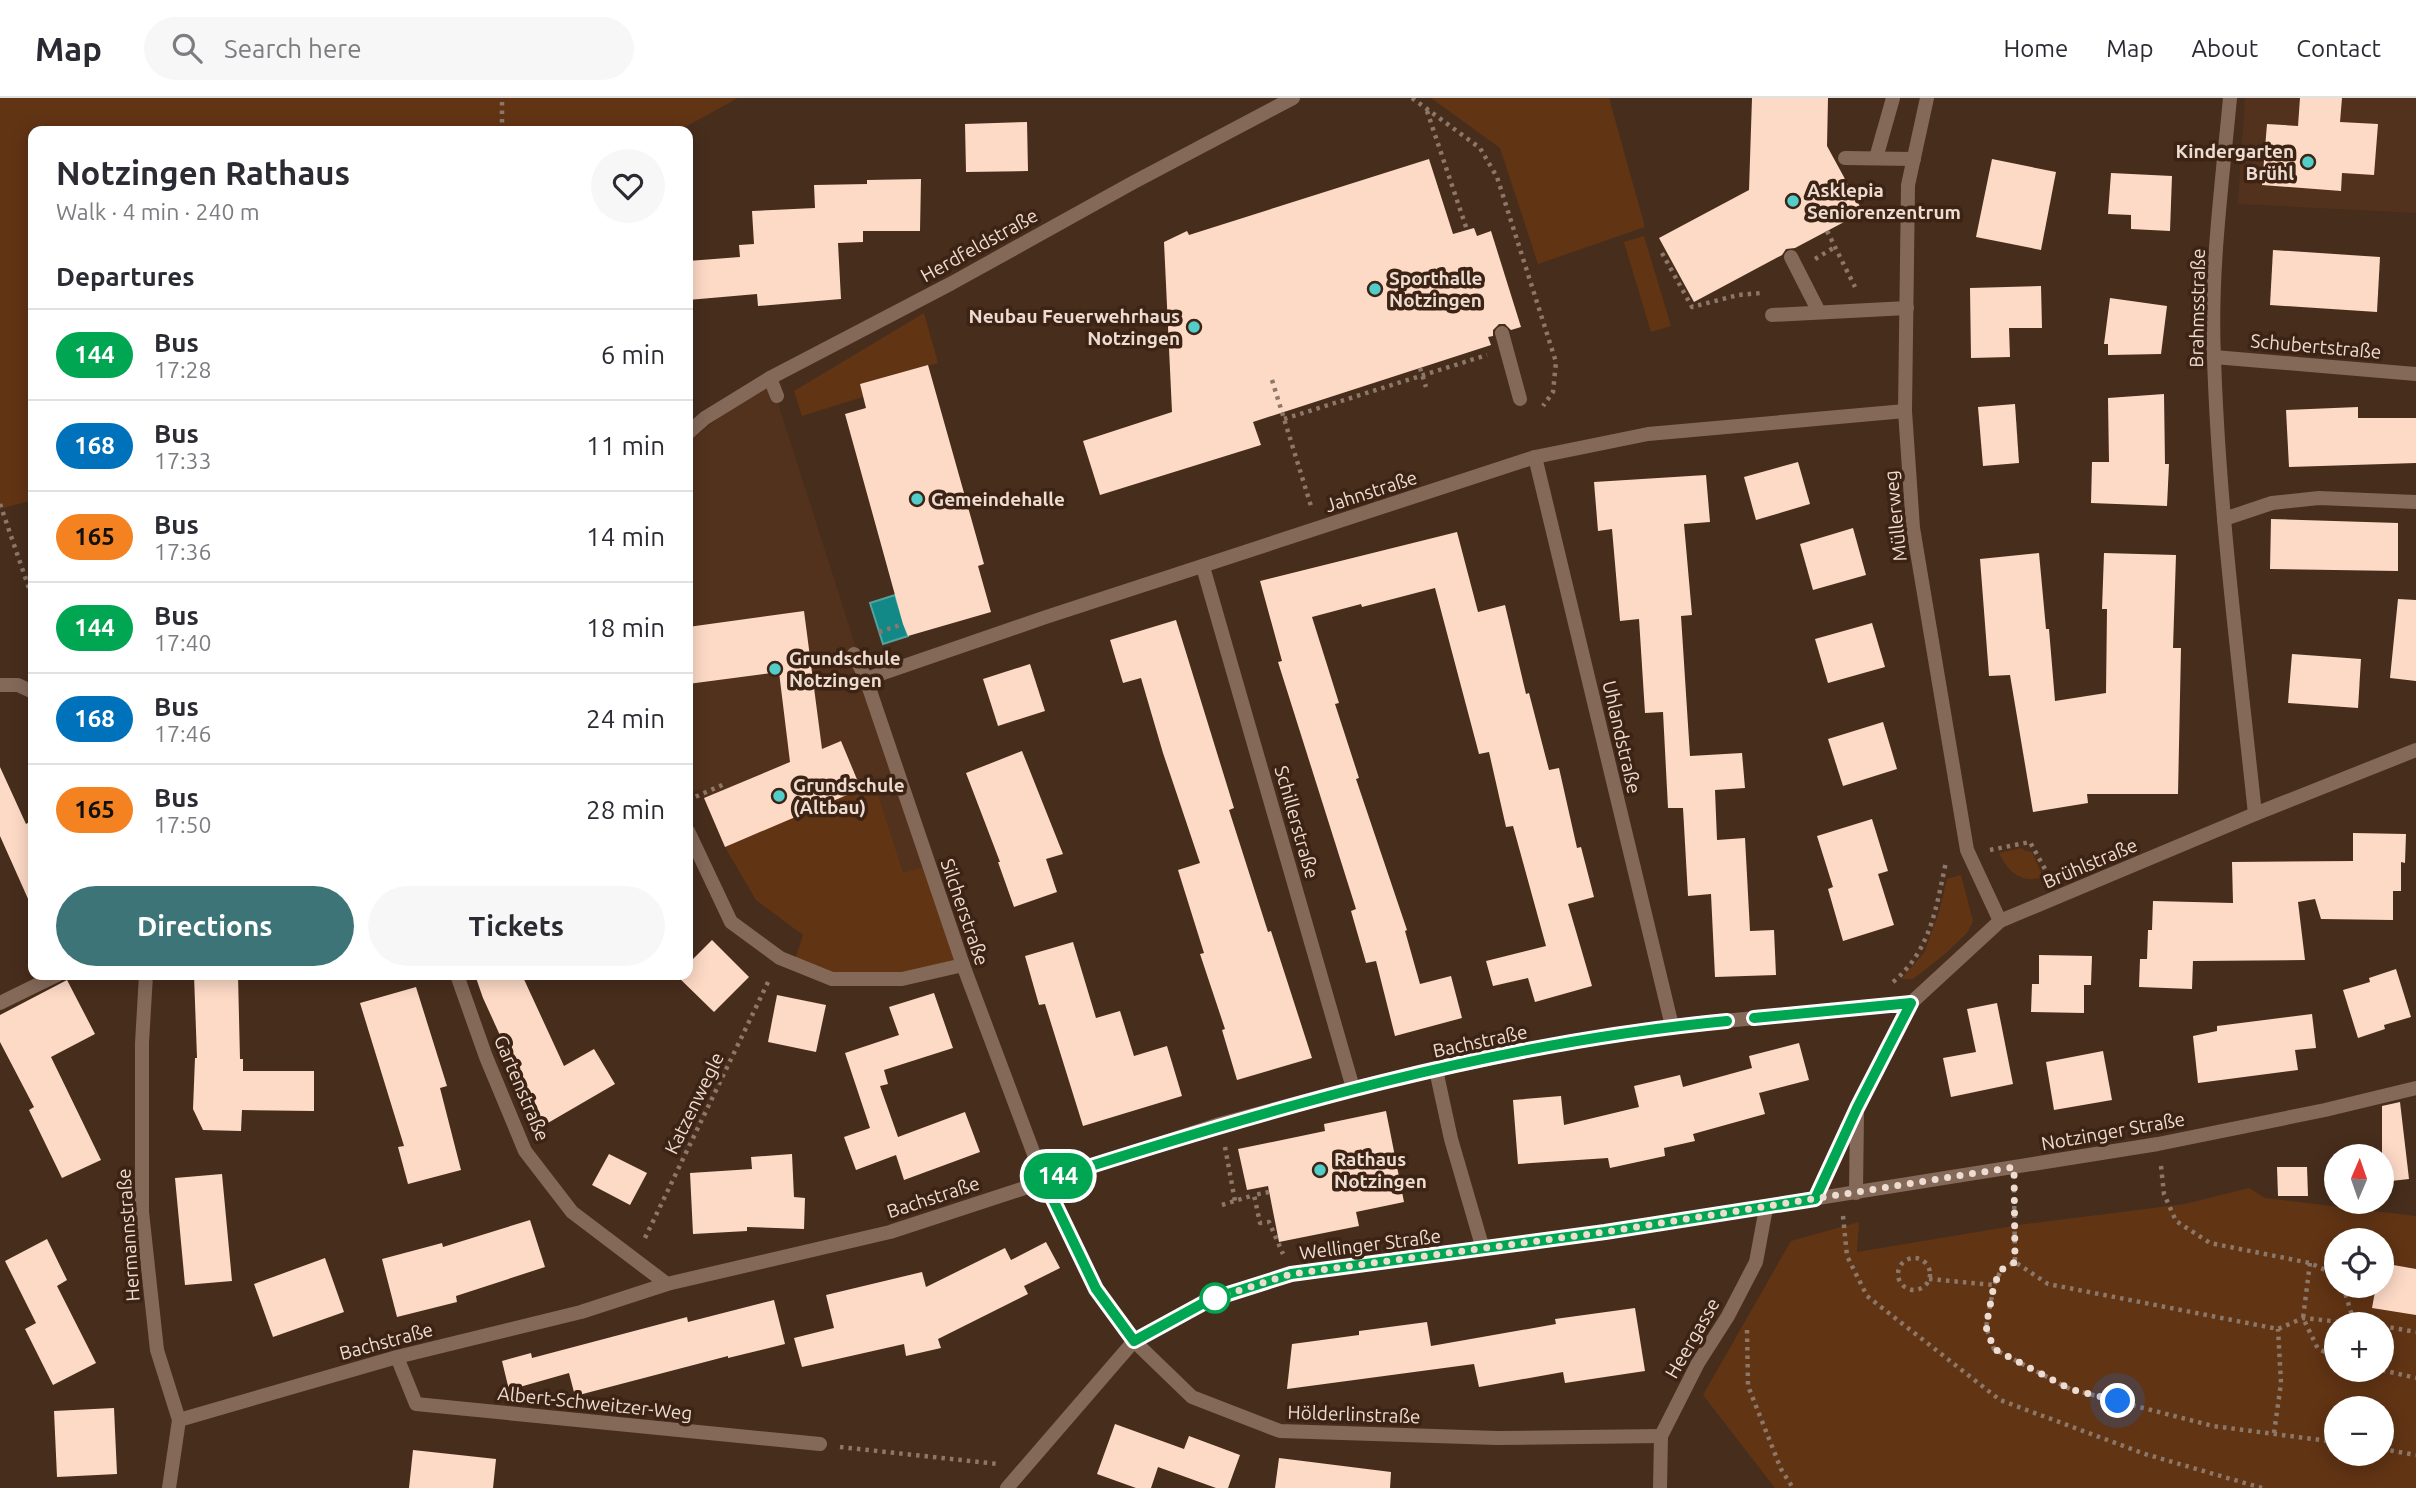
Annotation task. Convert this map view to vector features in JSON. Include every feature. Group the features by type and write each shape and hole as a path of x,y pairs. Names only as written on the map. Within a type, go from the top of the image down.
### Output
{"street":[{"name":"Herdfeldstraße","path":"693,429 705,418 770,378 952,283 1134,181 1293,98"},
{"path":"1876,158 1893,98"},
{"name":"Müllerweg","path":"1927,98 1908,185 1905,411 1913,528 1969,855 2000,921"},
{"name":"Brahmsstraße","path":"2230,98 2218,238 2214,357 2224,519 2255,814"},
{"path":"1844,158 1914,159"},
{"path":"1791,257 1819,313"},
{"path":"1772,314 1908,308"},
{"path":"1502,333 1520,399"},
{"name":"Schubertstraße","path":"2214,357 2416,374"},
{"path":"770,378 777,396"},
{"name":"Jahnstraße","path":"866,679 1046,617 1535,457 1648,434 1905,411"},
{"name":"Uhlandstraße","path":"1535,457 1672,1026"},
{"path":"2224,519 2272,503 2319,498 2416,502"},
{"name":"Schillerstraße","path":"1203,567 1353,1088"},
{"name":"Silcherstraße","path":"854,654 866,679 963,965 1044,1181"},
{"path":"0,685 18,685 28,690"},
{"name":"Brühlstraße","path":"1815,1199 1857,1108 1911,1003 2000,921 2416,750"},
{"path":"693,841 732,922 780,958 832,979 902,979 963,965"},
{"path":"0,1003 47,980"},
{"name":"Hermannstraße","path":"146,980 142,1042 142,1212 157,1350 179,1420 169,1488"},
{"name":"Gartenstraße","path":"459,980 486,1057 525,1151 572,1212 667,1284"},
{"name":"Bachstraße","path":"179,1420 397,1357 580,1311 667,1284 890,1232 1220,1125 1353,1088 1549,1046 1672,1026 1911,1003"},
{"path":"1436,1070 1451,1139 1483,1249"},
{"name":"Notzinger Straße","path":"1815,1199 2158,1144 2325,1110 2416,1088"},
{"name":"Brühlstraße","path":"1848,1194 1857,1108"},
{"name":"Hölderlinstraße","path":"1044,1181 1096,1289 1134,1341 1192,1397 1280,1431 1497,1438 1661,1436"},
{"name":"Wellinger Straße","path":"1007,1488 1134,1341 1209,1300 1291,1274 1483,1249 1815,1199"},
{"name":"Heergasse","path":"1660,1488 1661,1436 1698,1363 1728,1316 1756,1262 1766,1208"},
{"name":"Albert-Schweitzer-Weg","path":"397,1357 416,1404 820,1444"}],"path":[{"path":"502,98 502,126"},
{"path":"1412,98 1480,148 1497,177 1556,362 1553,392 1540,409"},
{"path":"1427,110 1466,230"},
{"path":"1827,231 1866,310"},
{"path":"1662,253 1692,307 1738,295 1766,293"},
{"path":"1284,419 1506,349"},
{"path":"1420,368 1426,387"},
{"path":"1272,380 1318,529"},
{"path":"0,504 28,585"},
{"path":"878,632 903,624"},
{"path":"693,798 727,783"},
{"path":"1969,855 2030,842 2059,896"},
{"path":"1863,1008 1909,969 1925,943 1937,908 1947,859"},
{"name":"Katzenwegle","path":"634,1260 780,958"},
{"path":"1220,1125 1235,1201"},
{"path":"2158,1144 2164,1194 2176,1221 2210,1243 2310,1263 2324,1269"},
{"path":"2014,1167 2015,1262"},
{"path":"1222,1205 1269,1192"},
{"path":"1848,1194 1847,1255 1867,1296 2000,1400 2146,1454 2262,1488"},
{"path":"1254,1195 1260,1223 1269,1222 1291,1274"},
{"path":"1906,1260 1920,1260 1928,1266 1929,1279 1920,1289 1909,1290 1901,1284 1898,1270 1906,1260"},
{"path":"2015,1262 2001,1270 1994,1285 1986,1327 1994,1349 2070,1389 2213,1426 2324,1441"},
{"path":"2015,1262 2048,1284 2278,1329 2303,1318 2324,1320"},
{"path":"2310,1263 2303,1318 2318,1349 2324,1351"},
{"path":"1929,1279 1994,1285"},
{"path":"1728,1316 1747,1327 1748,1386 1781,1469 1793,1488"},
{"path":"2394,1328 2416,1332"},
{"path":"2274,1433 2281,1383 2278,1329"},
{"path":"2394,1373 2416,1378"},
{"path":"820,1444 1024,1466"},
{"path":"2394,1452 2416,1455"}],"shaded area":[{"path":"0,98 738,98 687,126 28,126 28,501 0,509"},
{"path":"1431,98 1609,98 1645,227 1538,264 1500,148"},
{"path":"2245,98 2416,98 2416,213 2238,204"},
{"path":"1644,236 1671,326 1651,332 1624,242"},
{"path":"924,313 938,363 860,384 863,397 802,416 794,391"},
{"name":"Grundschule Notzingen","path":"770,378 890,754 963,965 794,963 803,935 756,900 725,847 700,789 693,792 693,438"},
{"path":"874,782 903,873 928,866 963,965 902,979 832,979 794,963 803,935 756,900 725,847"},
{"path":"2022,848 2032,852 2043,877 2028,879 2016,875 1999,853"},
{"path":"1961,875 1973,921 1967,933 1913,979 1901,979 1924,953 1939,912 1947,879"},
{"path":"2249,1188 2265,1198 2324,1205 2324,1214 2394,1213 2416,1216 2416,1488 1775,1488 1703,1395 1791,1241 1859,1222 1857,1252 2025,1224 2185,1204"}],"water":[{"path":"895,595 908,636 883,644 870,603"}],"building":[{"name":"Asklepia Seniorenzentrum","path":"1752,98 1828,98 1827,146 1863,212 1795,248 1786,249 1782,255 1694,302 1659,238 1749,190"},
{"path":"2300,98 2342,98 2340,122 2378,124 2374,175 2342,173 2341,191 2262,185 2267,124 2298,126"},
{"path":"1027,122 1028,171 966,172 965,124"},
{"name":"Sporthalle Notzingen","path":"1429,159 1453,234 1474,228 1477,236 1491,231 1521,327 1511,330 1505,324 1499,324 1493,330 1493,336 1488,337 1491,345 1253,422 1261,445 1100,495 1083,441 1172,412 1164,242 1187,231 1189,235"},
{"path":"1992,159 2056,172 2041,250 1976,237"},
{"path":"2111,173 2172,176 2170,231 2131,229 2131,215 2108,214"},
{"path":"921,179 920,231 863,231 863,242 838,243 841,299 758,306 757,294 693,300 693,261 740,257 739,245 754,244 752,211 815,208 814,185 867,184 867,180"},
{"path":"2273,250 2380,257 2377,312 2270,305"},
{"path":"2041,286 2042,328 2009,328 2010,357 1971,358 1970,288"},
{"path":"2110,298 2167,306 2161,354 2108,355 2108,344 2104,344"},
{"name":"Gemeindehalle","path":"928,365 984,564 978,566 991,612 908,636 845,414 866,408 860,384"},
{"path":"2164,394 2165,464 2169,464 2167,506 2091,503 2092,462 2109,462 2108,398"},
{"path":"2015,404 2019,463 1983,466 1978,407"},
{"path":"2358,407 2358,418 2416,418 2416,463 2289,467 2286,410"},
{"path":"1798,462 1810,504 1756,520 1744,477"},
{"path":"1706,475 1710,522 1684,524 1692,615 1681,616 1690,756 1742,753 1745,788 1715,790 1717,840 1745,838 1750,931 1774,930 1776,975 1715,977 1711,894 1688,896 1683,808 1668,808 1663,712 1645,713 1639,619 1620,621 1612,529 1598,531 1594,482"},
{"path":"2271,519 2398,523 2398,571 2270,569"},
{"path":"1853,528 1866,575 1813,590 1800,544"},
{"path":"1457,532 1478,612 1505,605 1526,694 1529,693 1549,770 1559,768 1577,848 1581,847 1594,897 1568,904 1592,986 1535,1002 1528,978 1493,986 1486,961 1546,946 1513,826 1506,827 1489,752 1479,754 1435,588 1362,607 1361,604 1312,617 1339,703 1335,704 1359,778 1356,779 1407,930 1405,931 1420,984 1451,976 1462,1018 1395,1036 1376,961 1366,963 1351,911 1356,909 1278,662 1282,661 1260,581"},
{"path":"2039,553 2055,701 2106,693 2107,609 2102,609 2104,553 2176,555 2173,648 2181,648 2178,794 2087,794 2088,803 2033,812 2010,675 1989,676 1980,559"},
{"path":"2398,599 2416,600 2416,681 2390,678"},
{"path":"804,611 822,749 841,741 861,789 725,847 704,798 790,762 779,672 693,683 693,626"},
{"path":"1176,620 1234,808 1229,810 1312,1058 1237,1080 1222,1030 1225,1029 1200,954 1204,953 1178,870 1200,863 1141,678 1123,683 1110,640"},
{"path":"1872,623 1885,667 1828,683 1815,639"},
{"path":"2292,654 2361,659 2358,708 2288,703"},
{"path":"1030,664 1045,711 998,726 983,679"},
{"path":"1883,722 1897,769 1843,786 1828,739"},
{"path":"1022,751 1063,854 1046,859 1057,892 1014,907 966,773"},
{"path":"0,767 26,824 28,823 28,899 0,836"},
{"path":"1872,819 1888,871 1878,874 1894,925 1843,941 1828,889 1833,887 1817,836"},
{"path":"2353,833 2406,834 2405,863 2401,862 2401,891 2393,891 2393,920 2321,919 2315,899 2298,902 2305,960 2193,961 2192,989 2139,987 2140,959 2147,959 2148,930 2152,930 2153,901 2233,903 2232,862 2353,861"},
{"path":"712,940 749,977 714,1012 681,980 693,980 693,959"},
{"path":"1073,942 1096,1018 1120,1011 1134,1056 1167,1046 1182,1096 1083,1126 1045,1004 1039,1005 1025,956"},
{"path":"2039,955 2092,956 2091,985 2084,985 2084,1013 2031,1012 2032,984 2039,984"},
{"path":"2396,969 2411,1017 2384,1025 2385,1029 2358,1038 2343,990 2370,982 2369,978"},
{"path":"67,980 95,1034 51,1057 101,1160 62,1178 29,1110 34,1107 0,1042 0,1015"},
{"path":"194,980 238,980 240,1059 243,1059 243,1071 314,1071 314,1111 242,1110 241,1131 203,1130 193,1109 197,1058"},
{"path":"477,980 524,980 564,1066 594,1049 615,1084 541,1127 522,1092 525,1090"},
{"path":"416,987 447,1086 440,1088 461,1170 408,1184 398,1147 404,1146 360,1003"},
{"path":"934,993 953,1048 884,1070 888,1084 880,1086 898,1137 965,1112 980,1152 904,1180 896,1155 856,1170 844,1137 870,1128 845,1053 899,1035 889,1007"},
{"path":"777,995 826,1005 816,1052 768,1042"},
{"path":"1997,1003 2013,1084 1951,1097 1943,1058 1976,1052 1967,1009"},
{"path":"2312,1014 2316,1048 2295,1050 2298,1070 2198,1083 2193,1036 2217,1031 2217,1026"},
{"path":"1799,1043 1809,1080 1759,1093 1765,1114 1693,1134 1695,1141 1664,1148 1665,1156 1610,1168 1608,1158 1518,1164 1513,1100 1561,1096 1564,1125 1639,1107 1634,1086 1680,1075 1683,1087 1752,1068 1749,1056"},
{"path":"2103,1051 2112,1100 2054,1110 2046,1062"},
{"path":"2400,1102 2409,1179 2394,1181 2394,1144 2382,1144 2382,1106"},
{"name":"Rathaus Notzingen","path":"1386,1111 1404,1202 1356,1212 1359,1226 1279,1242 1268,1186 1247,1190 1238,1149 1325,1131 1324,1124"},
{"path":"609,1154 647,1173 630,1205 592,1185"},
{"path":"792,1154 794,1197 805,1198 804,1229 747,1227 747,1231 693,1234 690,1173 752,1169 751,1157"},
{"path":"2277,1167 2307,1167 2308,1196 2278,1196"},
{"path":"222,1174 232,1281 185,1285 175,1178"},
{"path":"530,1220 545,1267 456,1296 457,1302 397,1317 382,1259 442,1243 443,1247"},
{"path":"47,1239 67,1280 57,1286 96,1363 53,1385 25,1329 36,1323 5,1261"},
{"path":"1046,1242 1060,1268 1024,1286 1028,1294 938,1339 941,1348 906,1356 904,1344 802,1367 794,1338 834,1328 826,1295 922,1272 926,1287 1005,1248 1011,1260"},
{"path":"325,1258 344,1312 273,1337 254,1284"},
{"path":"2394,1265 2416,1269 2416,1315 2372,1308 2374,1298 2394,1298"},
{"path":"774,1300 785,1344 575,1396 569,1373 509,1390 502,1361 531,1353 532,1358 687,1317 688,1322"},
{"path":"1635,1308 1645,1371 1565,1383 1563,1372 1479,1387 1474,1364 1287,1389 1292,1344 1427,1322 1431,1346 1556,1324 1555,1319"},
{"path":"114,1408 117,1474 57,1477 54,1411"},
{"path":"1115,1424 1184,1449 1189,1436 1240,1455 1228,1488 1216,1488 1158,1467 1151,1488 1136,1488 1097,1474"},
{"path":"413,1450 496,1459 493,1488 409,1488"},
{"path":"1279,1458 1391,1472 1390,1488 1275,1488"}],"bus line":[{"name":"144","path":"1727,1021 1672,1026 1549,1046 1353,1088 1220,1125 1044,1181 1096,1289 1134,1341 1209,1300 1291,1274 1605,1232 1815,1199 1857,1108 1911,1003 1754,1018"}],"place":[{"name":"Kindergarten Brühl","path":"2308,162"},
{"name":"Asklepia Seniorenzentrum","path":"1793,201"},
{"name":"Sporthalle Notzingen","path":"1375,289"},
{"name":"Neubau Feuerwehrhaus Notzingen","path":"1194,327"},
{"name":"Gemeindehalle","path":"917,499"},
{"name":"Grundschule Notzingen","path":"775,669"},
{"name":"Grundschule (Altbau)","path":"779,796"},
{"name":"Rathaus Notzingen","path":"1320,1170"}],"route":[{"path":"1215,1298 1209,1300 1291,1274 1605,1232 2014,1167 2015,1262 2001,1270 1994,1285 1986,1327 1994,1349 2070,1389 2118,1401"}]}
